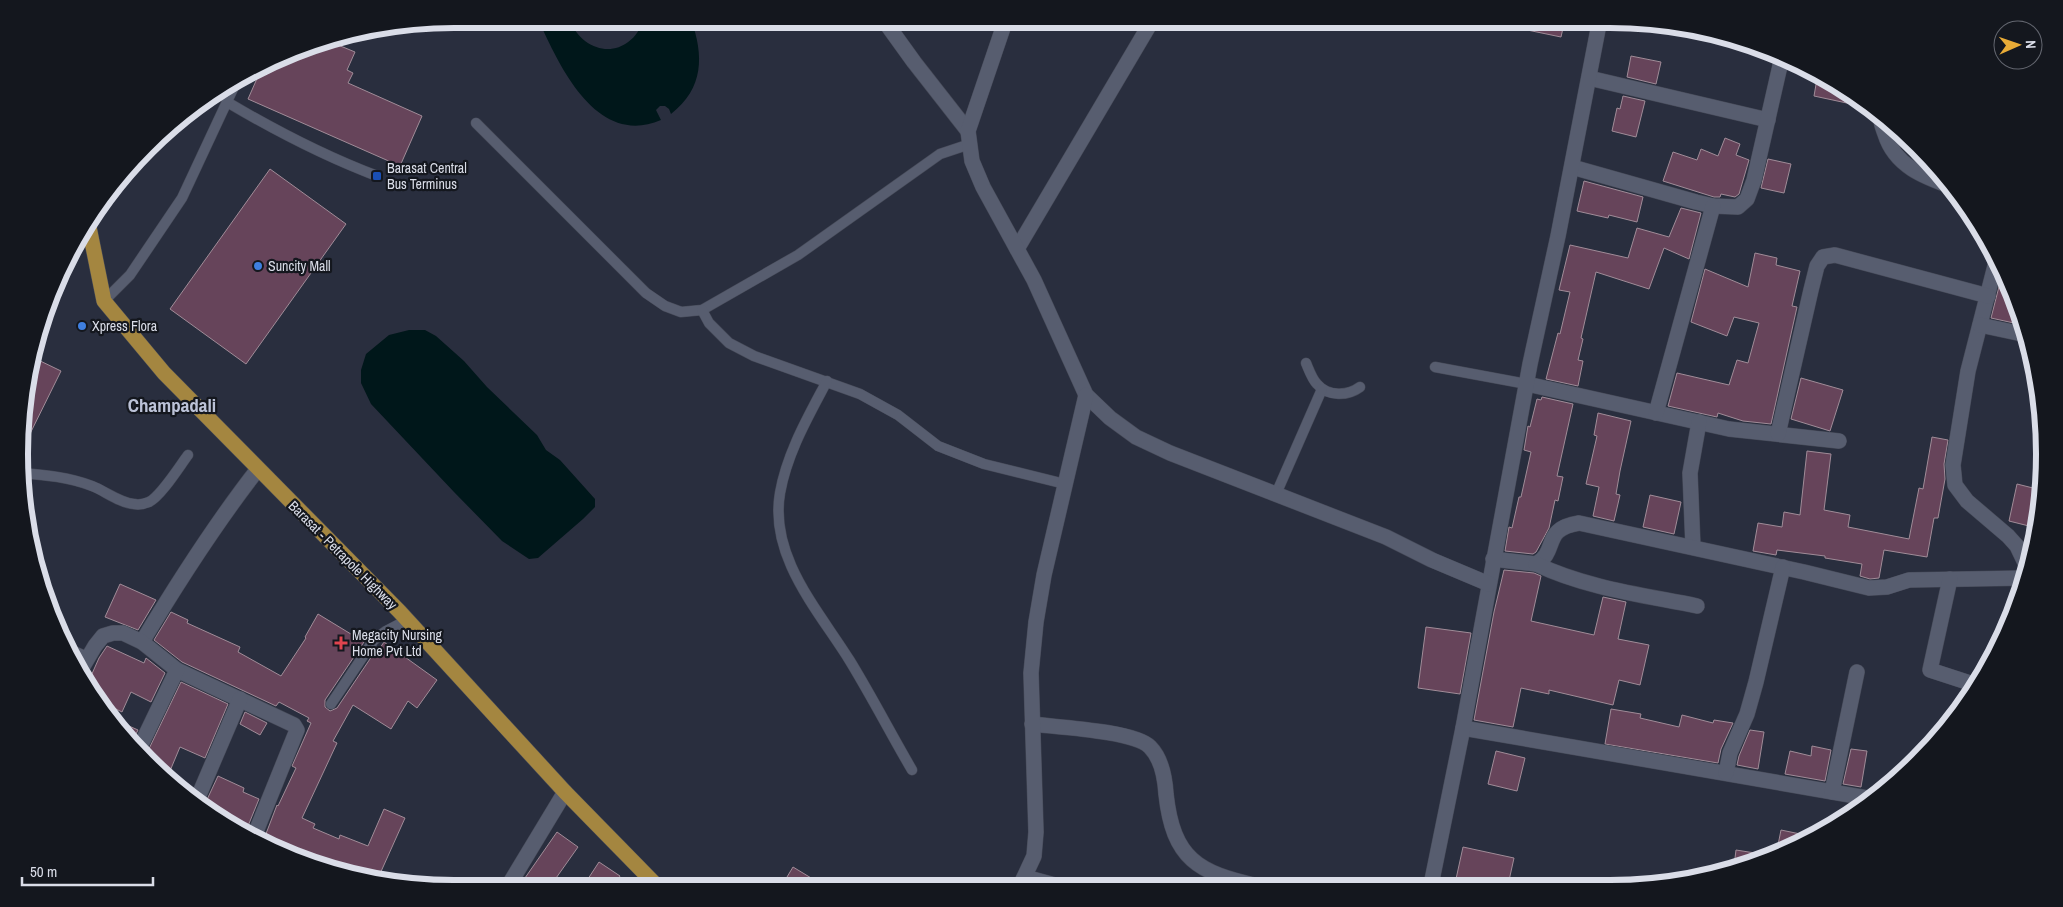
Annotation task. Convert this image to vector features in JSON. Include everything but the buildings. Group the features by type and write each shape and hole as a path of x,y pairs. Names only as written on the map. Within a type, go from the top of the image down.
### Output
{"highway":[{"name":"Barasat - Petrapole Highway","path":"90,232 104,300 164,374 407,620 565,792 651,880"}],"street":[{"path":"889,28 969,137"},
{"path":"1003,28 969,137 972,161 983,187 1034,280 1086,395 1110,418 1136,437 1170,453 1386,537 1432,560 1489,584"},
{"path":"1017,249 1149,28"},
{"path":"1432,880 1463,728 1527,384 1598,28"},
{"path":"1572,167 1713,206 1738,208 1747,199 1754,180 1780,63"},
{"path":"1589,78 1768,120"},
{"path":"1884,128 1888,145 1901,162 1920,175 1936,181"},
{"path":"1656,413 1713,206"},
{"path":"1778,434 1817,266 1823,257 1835,255 1988,296"},
{"path":"1994,270 1968,371 1953,465 1956,485 1966,501 2008,536 2022,558"},
{"path":"1980,325 2018,333"},
{"path":"1527,384 1729,429 1839,441"},
{"path":"1024,880 1034,856 1036,832 1031,673 1036,622 1044,575 1064,484 1086,395"},
{"path":"1693,547 1690,473 1699,422"},
{"path":"142,642 186,568 232,502 258,469"},
{"path":"1536,564 1542,561 1557,531 1567,525 1579,523 1784,567 1870,588 1887,587 1909,580 2017,578"},
{"path":"1493,559 1536,564 1559,575 1609,588 1697,606"},
{"path":"1726,773 1730,753 1747,714 1784,567"},
{"path":"1950,579 1930,670 1968,683"},
{"path":"84,664 103,636 113,633 123,634 142,642 177,670 294,725 297,730 256,831"},
{"path":"79,656 86,659"},
{"path":"142,744 177,670"},
{"path":"1832,792 1857,672"},
{"path":"199,795 240,699"},
{"path":"1032,724 1115,734 1137,739 1150,747 1160,763 1165,781 1167,805 1173,832 1183,852 1197,864 1232,880"},
{"path":"1463,728 1861,797"},
{"path":"512,880 565,792"}],"lane":[{"path":"104,300 130,275 182,198 234,89"},
{"path":"228,102 330,158 377,176"},
{"path":"476,123 646,293 666,306 681,312 702,310 798,255 940,154 969,137"},
{"path":"702,310 709,323 730,343 754,356 827,381 880,404 938,446 984,464 1064,484"},
{"path":"1306,363 1316,383 1322,388 1343,394 1360,387"},
{"path":"1435,367 1527,384"},
{"path":"827,381 801,430 786,467 780,494 779,521 786,554 814,608 851,663 912,770"},
{"path":"1276,494 1322,388"},
{"path":"28,473 54,476 91,485 132,504 141,504 151,501 155,497 188,455"},
{"path":"331,704 362,655 374,640 407,620"}],"shaded area":[{"path":"542,28 574,28 586,41 596,47 607,49 629,42 639,28 694,28 699,58 695,82 682,104 671,114 665,106 660,106 656,110 661,120 638,126 617,122 599,112 583,97 569,79"},
{"path":"409,330 425,330 436,336 464,361 487,387 537,435 546,450 560,460 595,499 595,507 538,558 529,559 502,541 371,404 361,383 361,370 366,354 389,335"}],"place":[{"name":"Barasat Central Bus Terminus","path":"377,176"},
{"name":"Suncity Mall","path":"258,266"},
{"name":"Xpress Flora","path":"82,326"},
{"name":"Megacity Nursing Home Pvt Ltd","path":"341,643"}],"district":[{"name":"Champadali","path":"172,405"}]}
